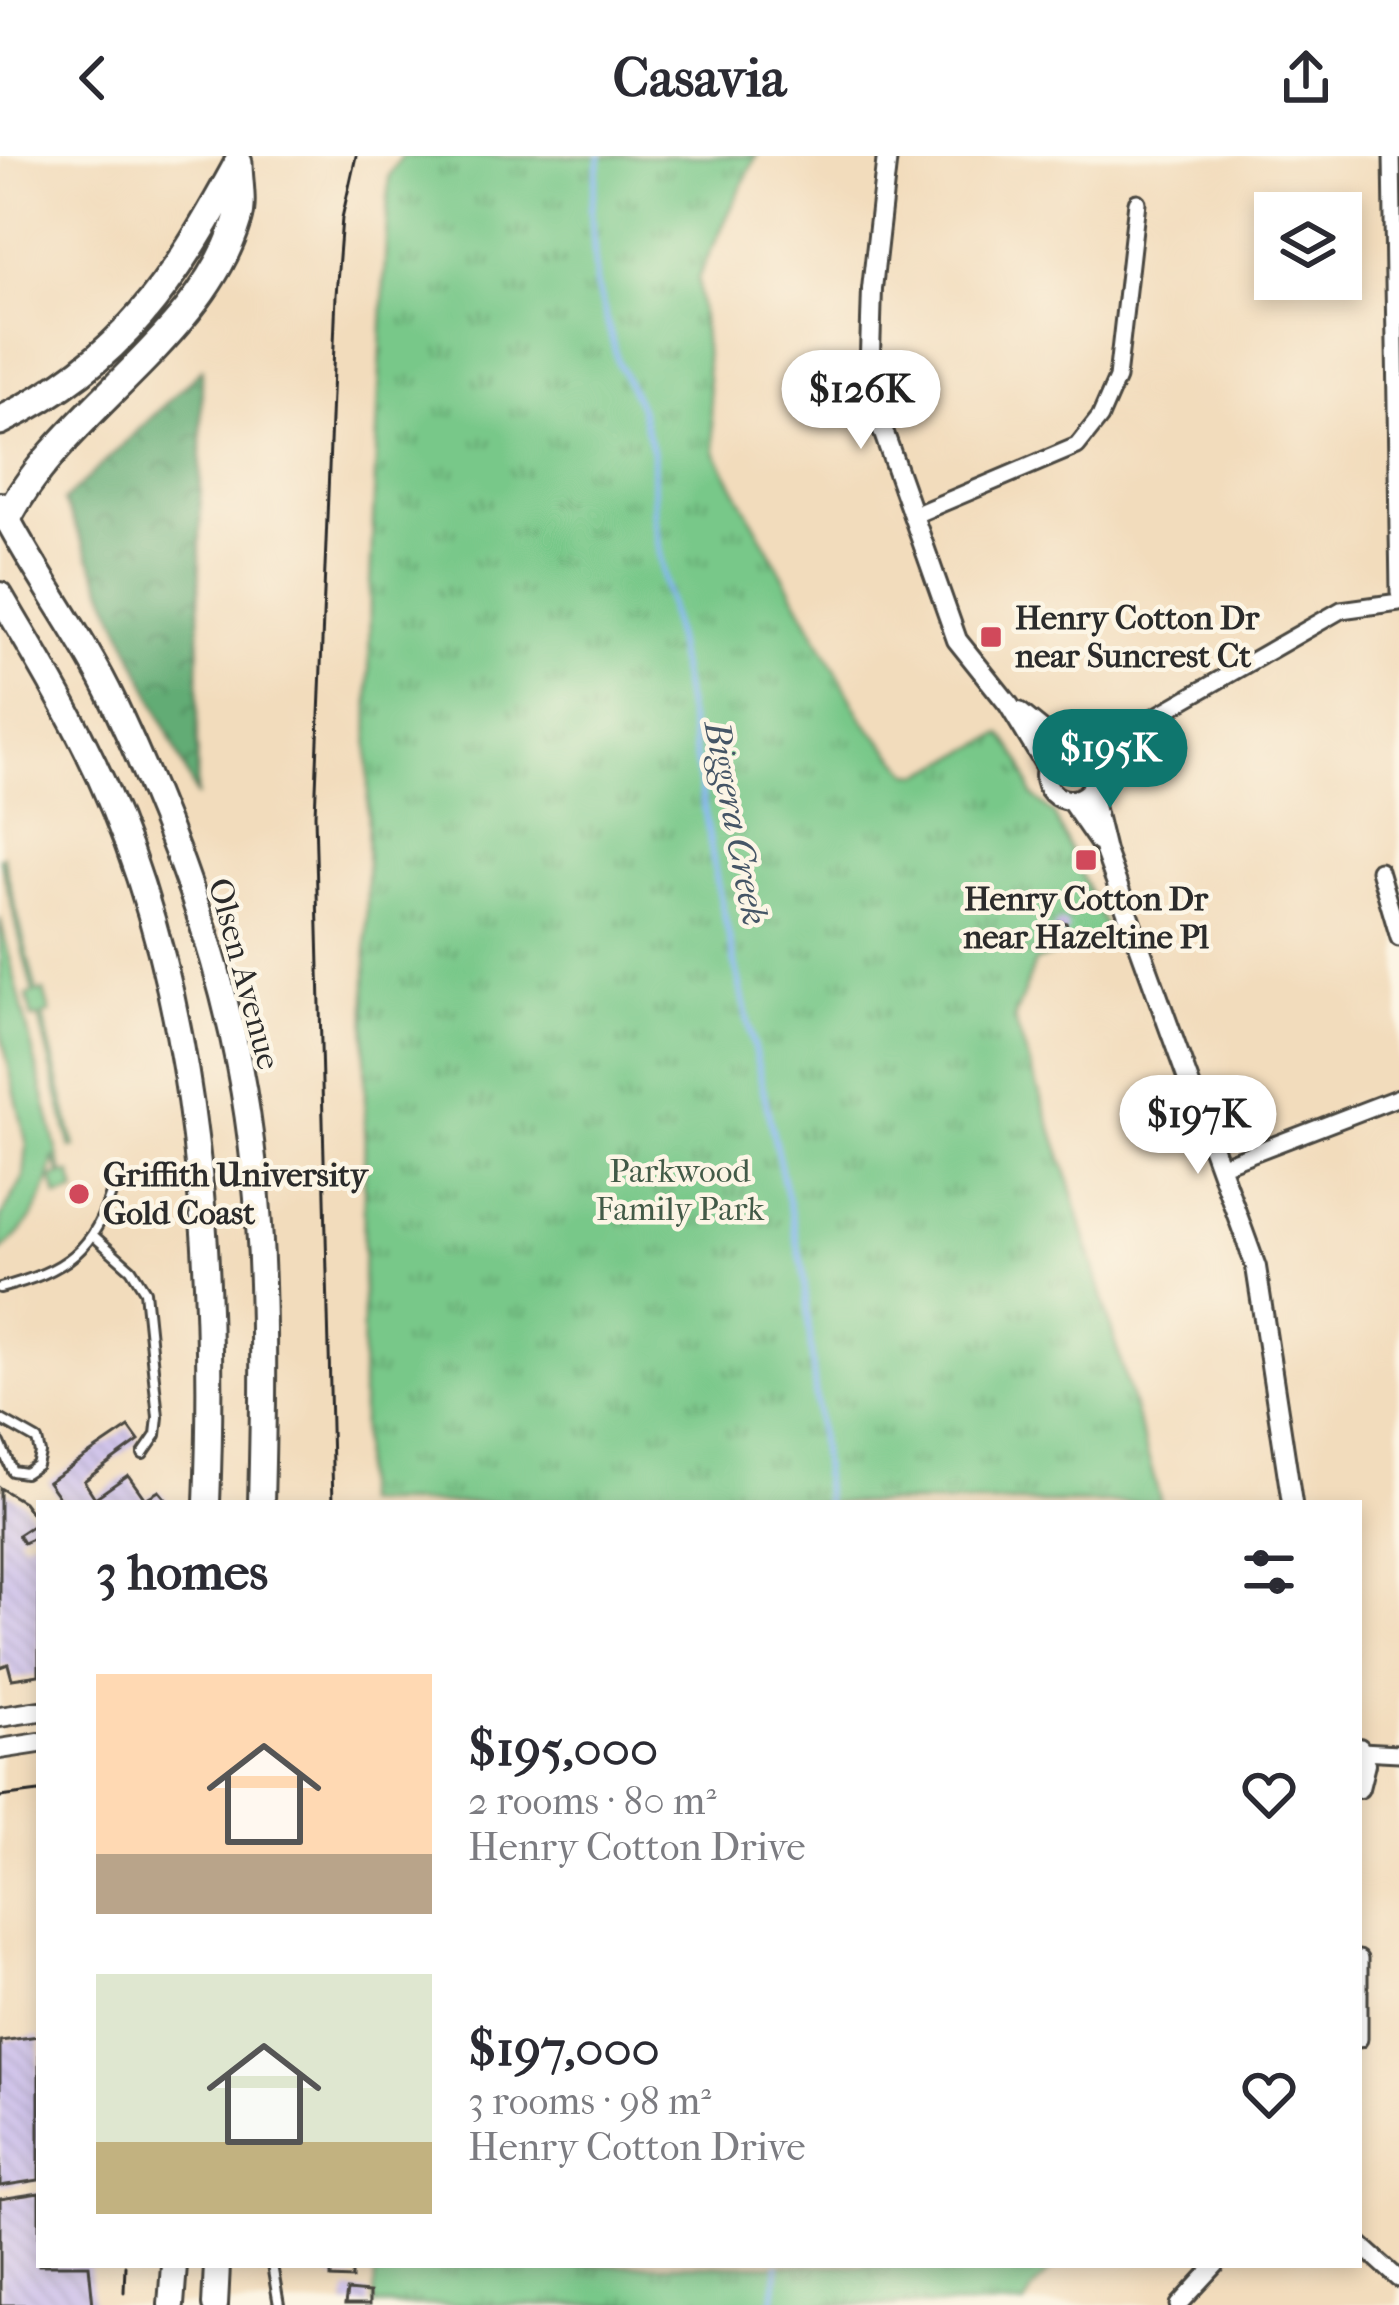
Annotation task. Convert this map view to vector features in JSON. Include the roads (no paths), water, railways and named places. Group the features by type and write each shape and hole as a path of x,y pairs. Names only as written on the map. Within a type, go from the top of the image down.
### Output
{"highway":[{"path":"0,421 73,380 141,318 214,209 239,160"},
{"path":"4,512 200,290 238,220 239,160"}],"main road":[{"name":"Olsen Avenue","path":"4,512 113,699 161,812 204,933 233,1043 257,1205 264,1311 261,1500"},
{"path":"0,595 87,748 163,957 185,1052 207,1288 211,1406 207,1500"},
{"path":"171,2305 174,2268"},
{"path":"215,2305 217,2268"}],"street":[{"path":"887,156 870,353 880,422 957,640 1009,704 1046,766 1049,789 1070,800 1105,851"},
{"path":"1392,156 1399,592"},
{"path":"912,516 1077,446 1100,417 1117,378 1137,202"},
{"path":"1046,766 1054,755 1096,746 1158,715 1341,610 1399,602"},
{"path":"1009,704 1071,751 1088,758 1105,851 1256,1268 1292,1500"},
{"path":"1070,800 1158,715"},
{"path":"1379,870 1399,938"},
{"path":"1222,1166 1399,1097"},
{"path":"0,1717 36,1711"},
{"path":"0,1749 36,1743"},
{"path":"1362,1750 1399,1753"},
{"path":"1362,2246 1399,2279"},
{"path":"1178,2305 1213,2268"}],"lane":[{"path":"0,1288 50,1270 94,1237 114,1184"},
{"path":"94,1237 131,1269 149,1305 158,1417 156,1435 143,1454"},
{"path":"0,1419 37,1440 37,1466 26,1473 11,1471 0,1443"},
{"path":"273,2268 279,2305"}],"waterway":[{"name":"Biggera Creek","path":"600,156 591,208 596,281 618,362 640,408 653,453 654,518 717,883 803,1268 826,1500"},
{"name":"Biggera Creek","path":"773,2305 778,2268"}],"tram line":[{"path":"333,1500 315,815 336,295 342,218 356,156"},
{"path":"0,1797 36,1792"},
{"path":"124,2292 125,2268"}],"place":[{"name":"Henry Cotton Dr near Suncrest Ct","path":"991,637"},
{"name":"Henry Cotton Dr near Hazeltine Pl","path":"1086,860"},
{"name":"Griffith University Gold Coast","path":"79,1194"}],"park label":[{"name":"Parkwood Family Park","path":"680,1190"}]}
